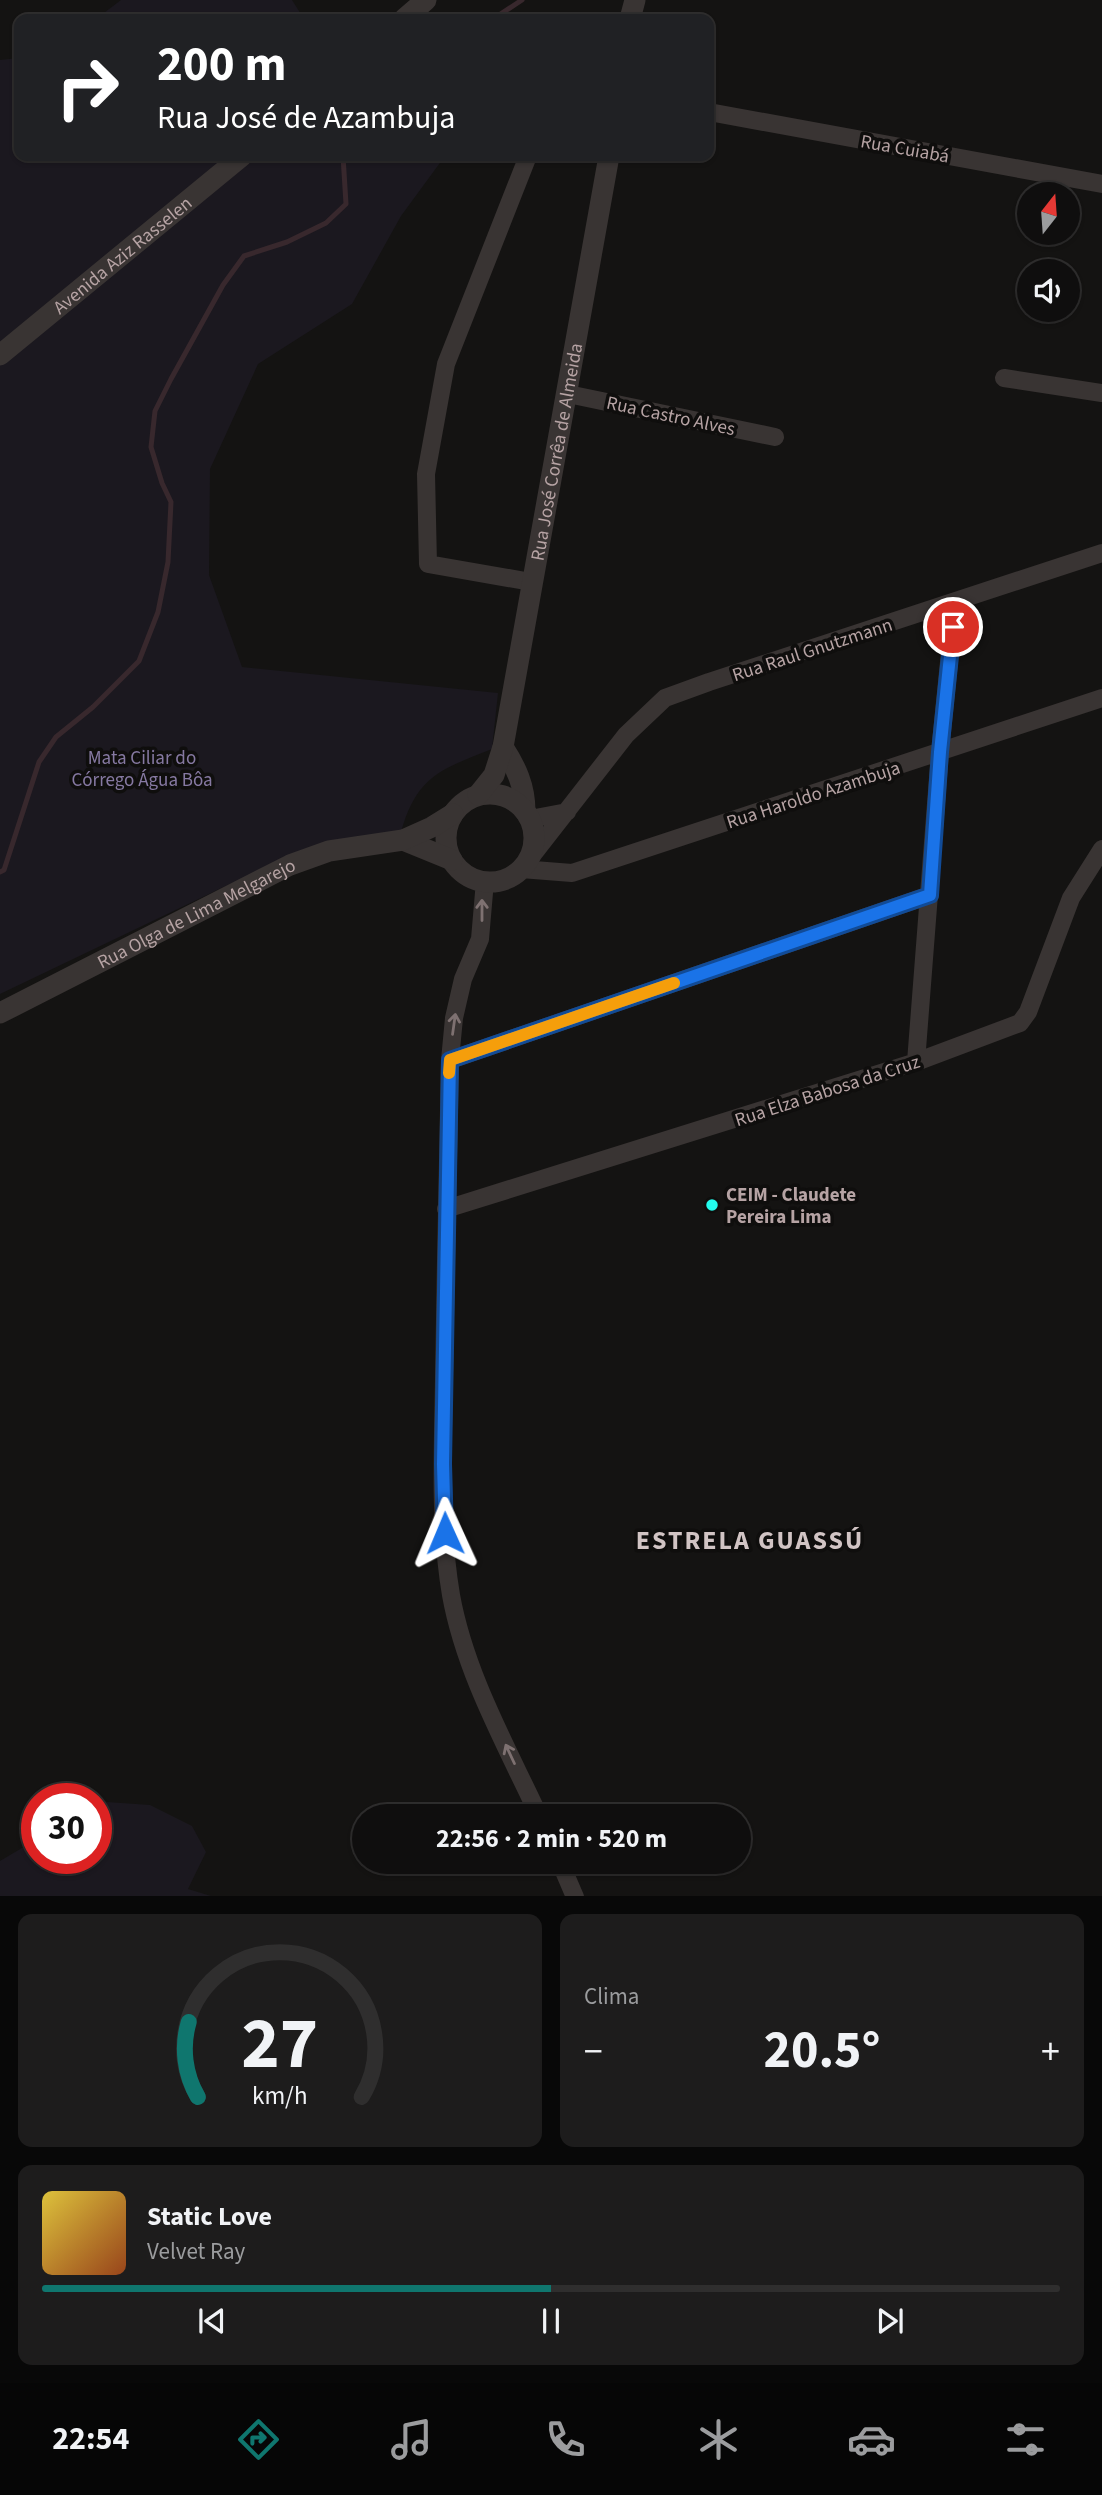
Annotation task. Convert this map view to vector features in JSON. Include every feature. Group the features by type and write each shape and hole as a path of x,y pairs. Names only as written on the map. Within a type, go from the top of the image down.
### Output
{"street":[{"path":"410,14 426,0"},
{"name":"Rua Cuiabá","path":"714,113 1102,184"},
{"name":"Avenida Aziz Rasselen","path":"0,355 236,161"},
{"path":"526,161 446,364 426,474 428,564 531,582"},
{"name":"Rua José Corrêa de Almeida","path":"478,795 494,775 503,747 608,161"},
{"path":"1004,378 1102,393"},
{"name":"Rua Castro Alves","path":"568,394 775,437"},
{"name":"Rua Raul Gnutzmann","path":"524,865 626,735 665,698 1102,551"},
{"path":"915,1062 955,602"},
{"name":"Rua Haroldo Azambuja","path":"524,865 572,873 1102,698"},
{"path":"503,747 522,782 528,815 534,841 524,865 505,879 485,881 472,878 460,870 447,849 446,837 453,814 468,799 478,795 504,796 515,802 528,815 567,812"},
{"name":"Rua Olga de Lima Melgarejo","path":"0,1013 290,865 329,851 403,840 453,814"},
{"path":"403,840 452,860"},
{"name":"Rua Elza Babosa da Cruz","path":"446,1209 915,1062 1020,1023 1028,1012 1071,898 1102,849"},
{"path":"485,881 480,939 463,979 454,1018 450,1060 443,1464 445,1533 451,1595 463,1643 485,1700 533,1804"},
{"path":"450,1060 930,895"},
{"path":"565,1874 575,1896"}],"green space":[{"path":"121,0 292,0 301,14 103,14"},
{"name":"Mata Ciliar do Córrego Água Bôa","path":"14,59 14,161 441,161 401,216 352,304 258,364 210,469 209,575 242,667 498,693 492,749 445,769 424,786 407,813 401,832 232,883 0,994 0,60"},
{"path":"112,1802 150,1805 192,1826 206,1852 188,1889 211,1896 0,1896 0,1861 21,1849 21,1874 112,1874"}],"waterway":[{"path":"501,14 522,0"},
{"path":"0,872 4,870 39,762 56,737 93,707 139,661 158,612 168,562 171,502 151,447 155,411 223,285 244,256 287,242 326,223 346,204 343,161"}],"slow traffic":[{"path":"449,1073 450,1060 674,983"}],"place":[{"name":"CEIM - Claudete Pereira Lima","path":"712,1205"}],"district":[{"name":"ESTRELA GUASSÚ","path":"750,1540"}],"route":[{"path":"445,1533 443,1464 450,1060 930,895 940,752 953,627"}]}
